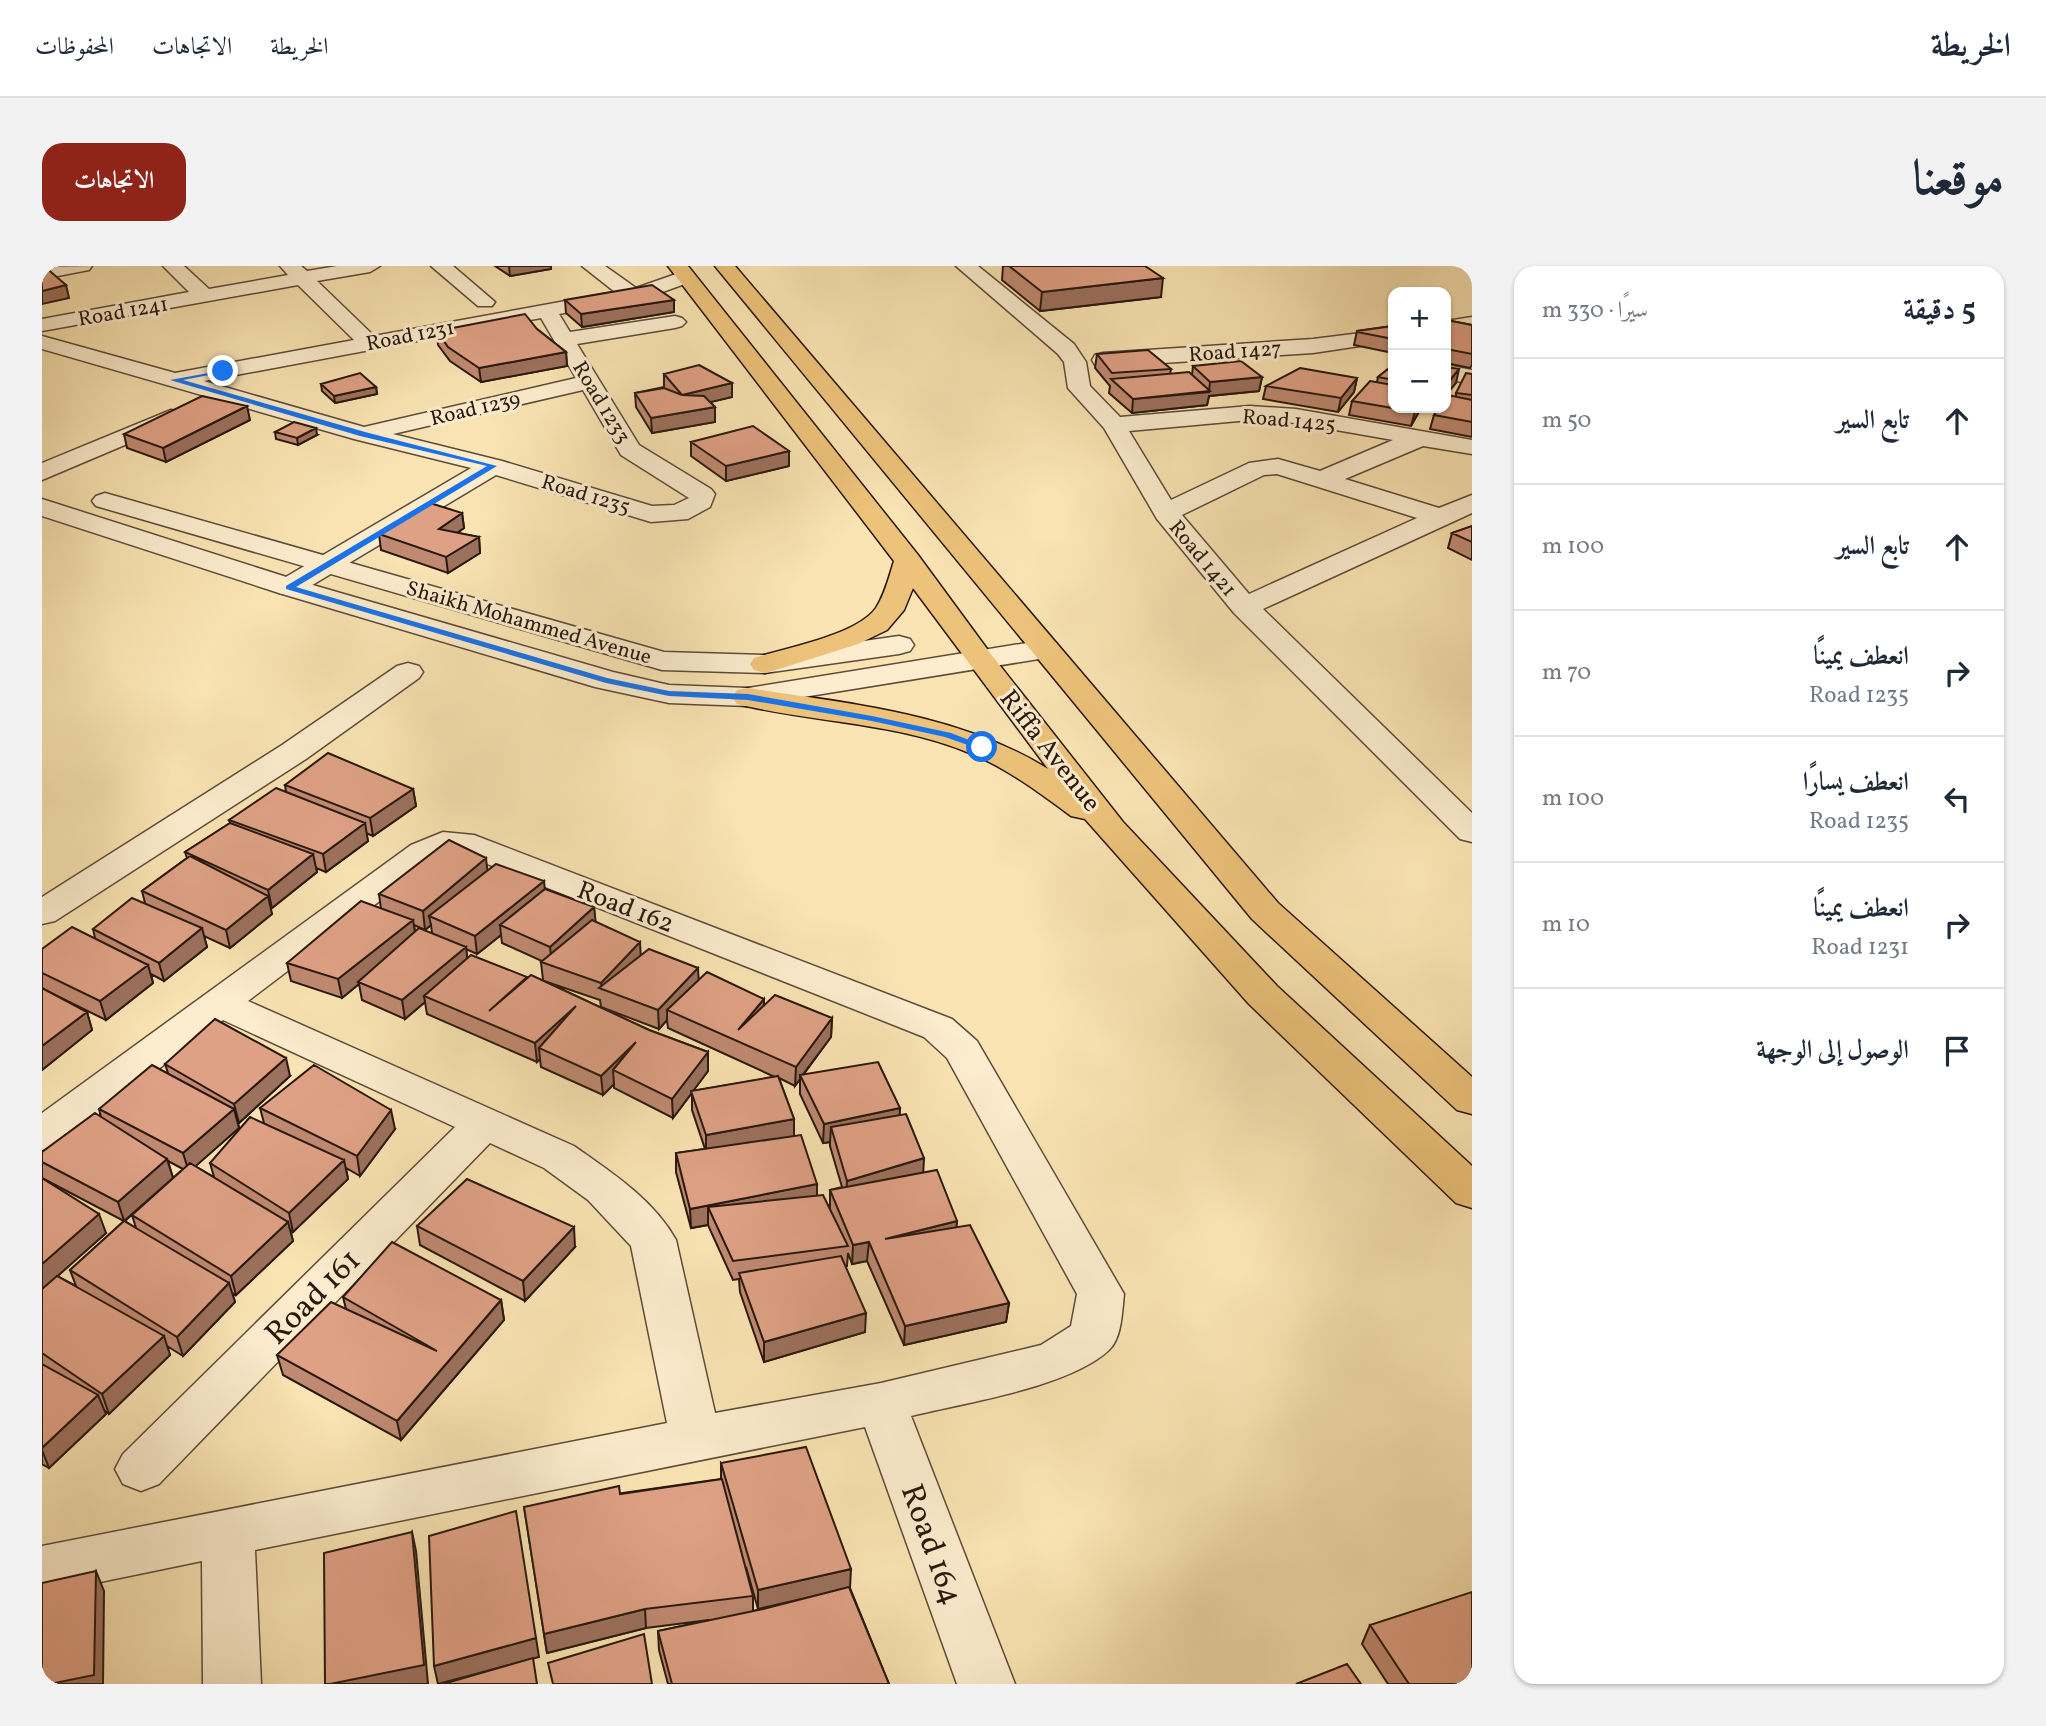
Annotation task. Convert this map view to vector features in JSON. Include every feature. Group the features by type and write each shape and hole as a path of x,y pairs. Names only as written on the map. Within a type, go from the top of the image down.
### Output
{"main road":[{"path":"725,266 1265,911 1472,1100"},
{"name":"Riffa Avenue","path":"689,280 908,561 971,648 1111,829 1263,995 1472,1192"},
{"path":"765,664 849,637 883,619 896,597 908,561"},
{"path":"748,697 872,718 948,735 982,747 1024,768 1111,829"},
{"path":"1419,1053 1472,1080"}],"street":[{"path":"42,272 82,266"},
{"name":"Road 1241","path":"173,266 205,296"},
{"name":"Road 1241","path":"42,325 205,296 297,272 370,266"},
{"path":"441,266 485,302"},
{"path":"592,266 639,294"},
{"name":"Road 1421","path":"966,266 1066,349 1075,362 1079,388 1114,425 1166,513 1244,607 1460,799 1472,832"},
{"path":"297,272 369,343"},
{"name":"Road 1231","path":"174,380 639,294 689,280"},
{"name":"Road 1233","path":"547,311 630,450 702,494 701,502 695,507 679,513"},
{"name":"Road 1233","path":"565,339 675,322"},
{"path":"1451,326 1472,323"},
{"name":"Road 1427","path":"1075,362 1313,346 1388,336"},
{"name":"Road 1235","path":"42,342 363,434 494,466 651,514 679,513"},
{"path":"1313,346 1380,359"},
{"path":"42,364 74,351"},
{"path":"1451,373 1472,377"},
{"name":"Road 1239","path":"363,434 588,382"},
{"path":"42,472 222,395"},
{"name":"Road 1425","path":"1114,425 1250,414 1296,416 1472,447"},
{"name":"Road 1425","path":"1323,479 1422,437"},
{"name":"Road 1233","path":"645,458 681,451"},
{"path":"289,587 494,466"},
{"name":"Road 1425","path":"1166,513 1258,468 1278,466 1440,517"},
{"name":"Shaikh Mohammed Avenue","path":"42,482 662,661 765,664 971,648"},
{"path":"1244,607 1472,503"},
{"name":"Shaikh Mohammed Avenue","path":"42,507 289,587 606,680 669,694 748,697 971,648 1036,638"},
{"path":"42,913 294,752 408,672"},
{"name":"Road 162","path":"42,1135 423,852 443,842 462,842 938,1028 963,1050 1101,1294 1093,1336 1054,1361 881,1403"},
{"path":"219,1003 559,1157 604,1189 653,1240 695,1438"},
{"name":"Road 161","path":"141,1469 484,1124"},
{"path":"42,1570 881,1403"},
{"name":"Road 164","path":"881,1403 986,1684"},
{"path":"228,1532 232,1684"}],"building":[{"path":"44,266 66,285 42,291"},
{"path":"1009,266 1145,266 1163,278 1042,292"},
{"path":"652,285 674,300 581,314 565,300"},
{"path":"525,314 537,329 566,352 479,368 448,347 437,331"},
{"path":"1451,321 1472,325 1472,354 1451,350"},
{"path":"1388,327 1388,338 1357,332"},
{"path":"1148,350 1171,369 1112,373 1097,354"},
{"path":"1241,361 1262,377 1210,382 1193,366"},
{"path":"699,365 732,383 682,395 664,374"},
{"path":"1300,368 1357,378 1341,398 1266,386"},
{"path":"1451,368 1459,369 1451,379"},
{"path":"1388,369 1388,379 1378,377"},
{"path":"1189,372 1210,391 1133,399 1111,379"},
{"path":"360,373 376,387 334,396 321,384"},
{"path":"1466,373 1472,374 1472,395 1456,393"},
{"path":"1370,381 1388,384 1388,407 1352,401"},
{"path":"664,388 682,395 704,396 715,407 651,418 635,393"},
{"path":"202,396 247,406 163,448 124,434"},
{"path":"1451,396 1472,400 1472,422 1434,415 1451,413"},
{"path":"294,422 316,428 297,438 275,432"},
{"path":"753,426 789,451 726,466 691,442"},
{"path":"430,503 462,513 439,529 479,537 446,557 379,534"},
{"path":"1472,526 1472,542 1452,533"},
{"path":"328,753 413,789 370,818 285,785"},
{"path":"276,788 365,823 323,854 229,820"},
{"path":"230,823 313,854 268,890 185,852"},
{"path":"449,840 486,858 423,911 379,894"},
{"path":"190,856 268,896 226,930 142,891"},
{"path":"496,864 544,881 475,936 429,916"},
{"path":"545,889 594,907 550,947 500,925"},
{"path":"132,898 202,928 159,963 93,929"},
{"path":"361,901 413,920 338,979 287,963"},
{"path":"592,920 640,942 601,983 541,962"},
{"path":"72,927 148,965 100,1001 42,973 42,949"},
{"path":"419,928 466,947 402,1000 358,982"},
{"path":"649,949 698,968 658,1010 599,988"},
{"path":"471,955 527,977 489,1011 531,975 649,1030 708,1052 672,1099 613,1070 636,1042 601,1076 539,1048 576,1006 535,1043 424,996"},
{"path":"707,972 764,999 738,1030 775,995 832,1018 796,1067 667,1010"},
{"path":"42,988 87,1012 42,1046"},
{"path":"215,1019 286,1058 234,1104 165,1064"},
{"path":"878,1062 900,1108 824,1124 800,1075"},
{"path":"152,1065 234,1109 183,1153 99,1109"},
{"path":"314,1065 391,1110 357,1156 260,1108"},
{"path":"778,1076 794,1119 706,1135 691,1091"},
{"path":"95,1113 167,1159 118,1202 42,1162 42,1152"},
{"path":"906,1114 924,1158 847,1181 831,1127"},
{"path":"250,1117 344,1160 289,1213 210,1163"},
{"path":"801,1135 817,1184 690,1209 676,1153"},
{"path":"190,1163 288,1222 231,1276 132,1215"},
{"path":"937,1170 957,1221 885,1239 970,1225 1009,1303 905,1326 869,1242 853,1245 830,1190"},
{"path":"42,1178 99,1214 42,1264"},
{"path":"467,1179 574,1227 523,1281 417,1226"},
{"path":"823,1195 848,1246 733,1261 708,1207"},
{"path":"124,1221 229,1283 177,1337 70,1270"},
{"path":"392,1242 501,1300 397,1421 277,1355 331,1302 437,1351 343,1297"},
{"path":"841,1256 866,1313 764,1342 739,1273"},
{"path":"57,1276 164,1336 102,1394 42,1353 42,1289"},
{"path":"42,1364 98,1395 42,1448"},
{"path":"806,1447 851,1569 758,1590 721,1463"},
{"path":"722,1479 753,1596 645,1609 544,1634 524,1507 619,1486 620,1494"},
{"path":"516,1511 536,1638 434,1666 429,1536"},
{"path":"412,1532 424,1665 325,1684 324,1553"},
{"path":"96,1571 94,1675 42,1684 42,1583"},
{"path":"849,1587 889,1684 672,1684 658,1631 763,1609"},
{"path":"1472,1592 1472,1684 1409,1684 1370,1625"},
{"path":"644,1634 652,1684 553,1684 548,1663"},
{"path":"533,1658 537,1684 443,1684"},
{"path":"1347,1664 1361,1684 1296,1684"}],"route":[{"path":"223,371 174,380 363,434 494,466 289,587 606,680 669,694 748,697 872,718 948,735 982,747"}]}
